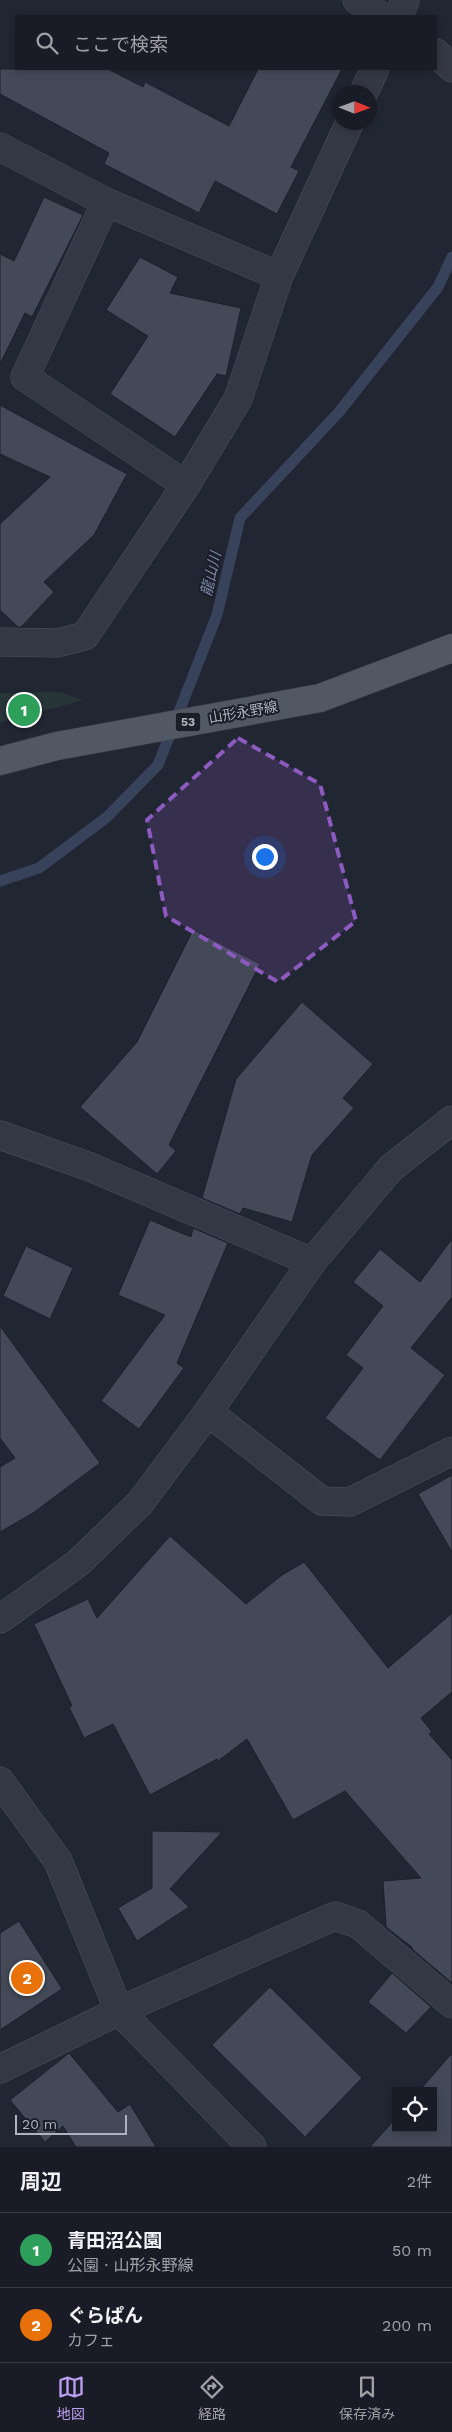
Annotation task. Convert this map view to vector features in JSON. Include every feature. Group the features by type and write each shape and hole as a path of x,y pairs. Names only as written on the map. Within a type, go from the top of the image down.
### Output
{"main road":[{"name":"山形永野線","path":"0,761 57,746 320,698 452,648"}],"street":[{"path":"357,0 380,15"},
{"path":"399,15 405,0"},
{"path":"367,85 375,70"},
{"path":"0,642 56,643 85,636 186,485 238,399 279,276 346,130"},
{"path":"0,147 106,202 279,276"},
{"path":"106,202 25,378 186,485"},
{"path":"0,1619 78,1563 140,1503 208,1412 312,1262 391,1168 452,1120"},
{"path":"0,1135 90,1167 312,1262"},
{"path":"208,1412 322,1501 350,1502 452,1451"},
{"path":"0,1781 58,1861 119,2011 252,2147"},
{"path":"0,2069 119,2011 335,1916 358,1924 452,2004"}],"highlighted area":[{"path":"238,738 320,784 356,921 278,982 166,916 147,820"}],"shaded area":[{"path":"59,692 83,700 0,723 0,693"}],"building":[{"path":"0,69 110,70 143,87 145,82 229,126 257,70 341,70 291,167 299,171 277,214 215,181 199,213 104,164 109,153 0,94"},
{"path":"44,197 83,215 32,317 25,313 0,364 0,254 14,261"},
{"path":"140,257 178,277 170,293 241,308 226,376 217,374 175,437 110,394 148,336 106,310"},
{"path":"0,405 127,474 94,535 44,582 54,592 21,627 18,627 0,610 0,524 50,477 0,454"},
{"path":"193,930 260,964 169,1145 176,1151 157,1174 80,1107 137,1042"},
{"path":"302,1002 373,1064 343,1098 354,1108 312,1155 292,1222 243,1208 240,1214 202,1198 236,1079"},
{"path":"150,1220 191,1237 193,1228 228,1243 177,1363 184,1368 139,1429 101,1401 165,1315 118,1295"},
{"path":"452,1239 452,1297 411,1348 445,1375 380,1460 325,1418 363,1368 346,1355 383,1306 353,1282 380,1249 420,1282"},
{"path":"26,1246 73,1268 50,1319 3,1296"},
{"path":"0,1326 100,1463 33,1513 0,1532 0,1467 15,1458 0,1438"},
{"path":"452,1475 452,1552 418,1494"},
{"path":"170,1536 246,1604 282,1575 304,1562 388,1668 452,1613 452,1692 421,1718 432,1732 429,1734 452,1760 452,1983 386,1927 383,1881 421,1878 345,1791 293,1820 247,1739 218,1761 217,1759 150,1795 113,1724 84,1738 69,1707 72,1706 34,1624 88,1599 97,1618"},
{"path":"152,1831 222,1832 170,1889 189,1907 137,1941 118,1908 152,1888"},
{"path":"19,1921 62,1989 0,2030 0,1933"},
{"path":"392,1973 431,2007 406,2033 368,2002"},
{"path":"270,1987 362,2078 305,2137 212,2045"},
{"path":"69,2053 118,2112 130,2104 156,2147 76,2147 63,2126 45,2142 10,2100"},
{"path":"452,2053 452,2147 370,2147 392,2122 392,2132 437,2132 437,2087 422,2087"}],"waterway":[{"name":"龍山川","path":"0,881 39,868 107,817 158,765 217,615 240,518 339,412 438,287 452,257"}],"place":[{"name":"青田沼公園","path":"24,710"},
{"name":"ぐらぱん","path":"27,1978"}]}
